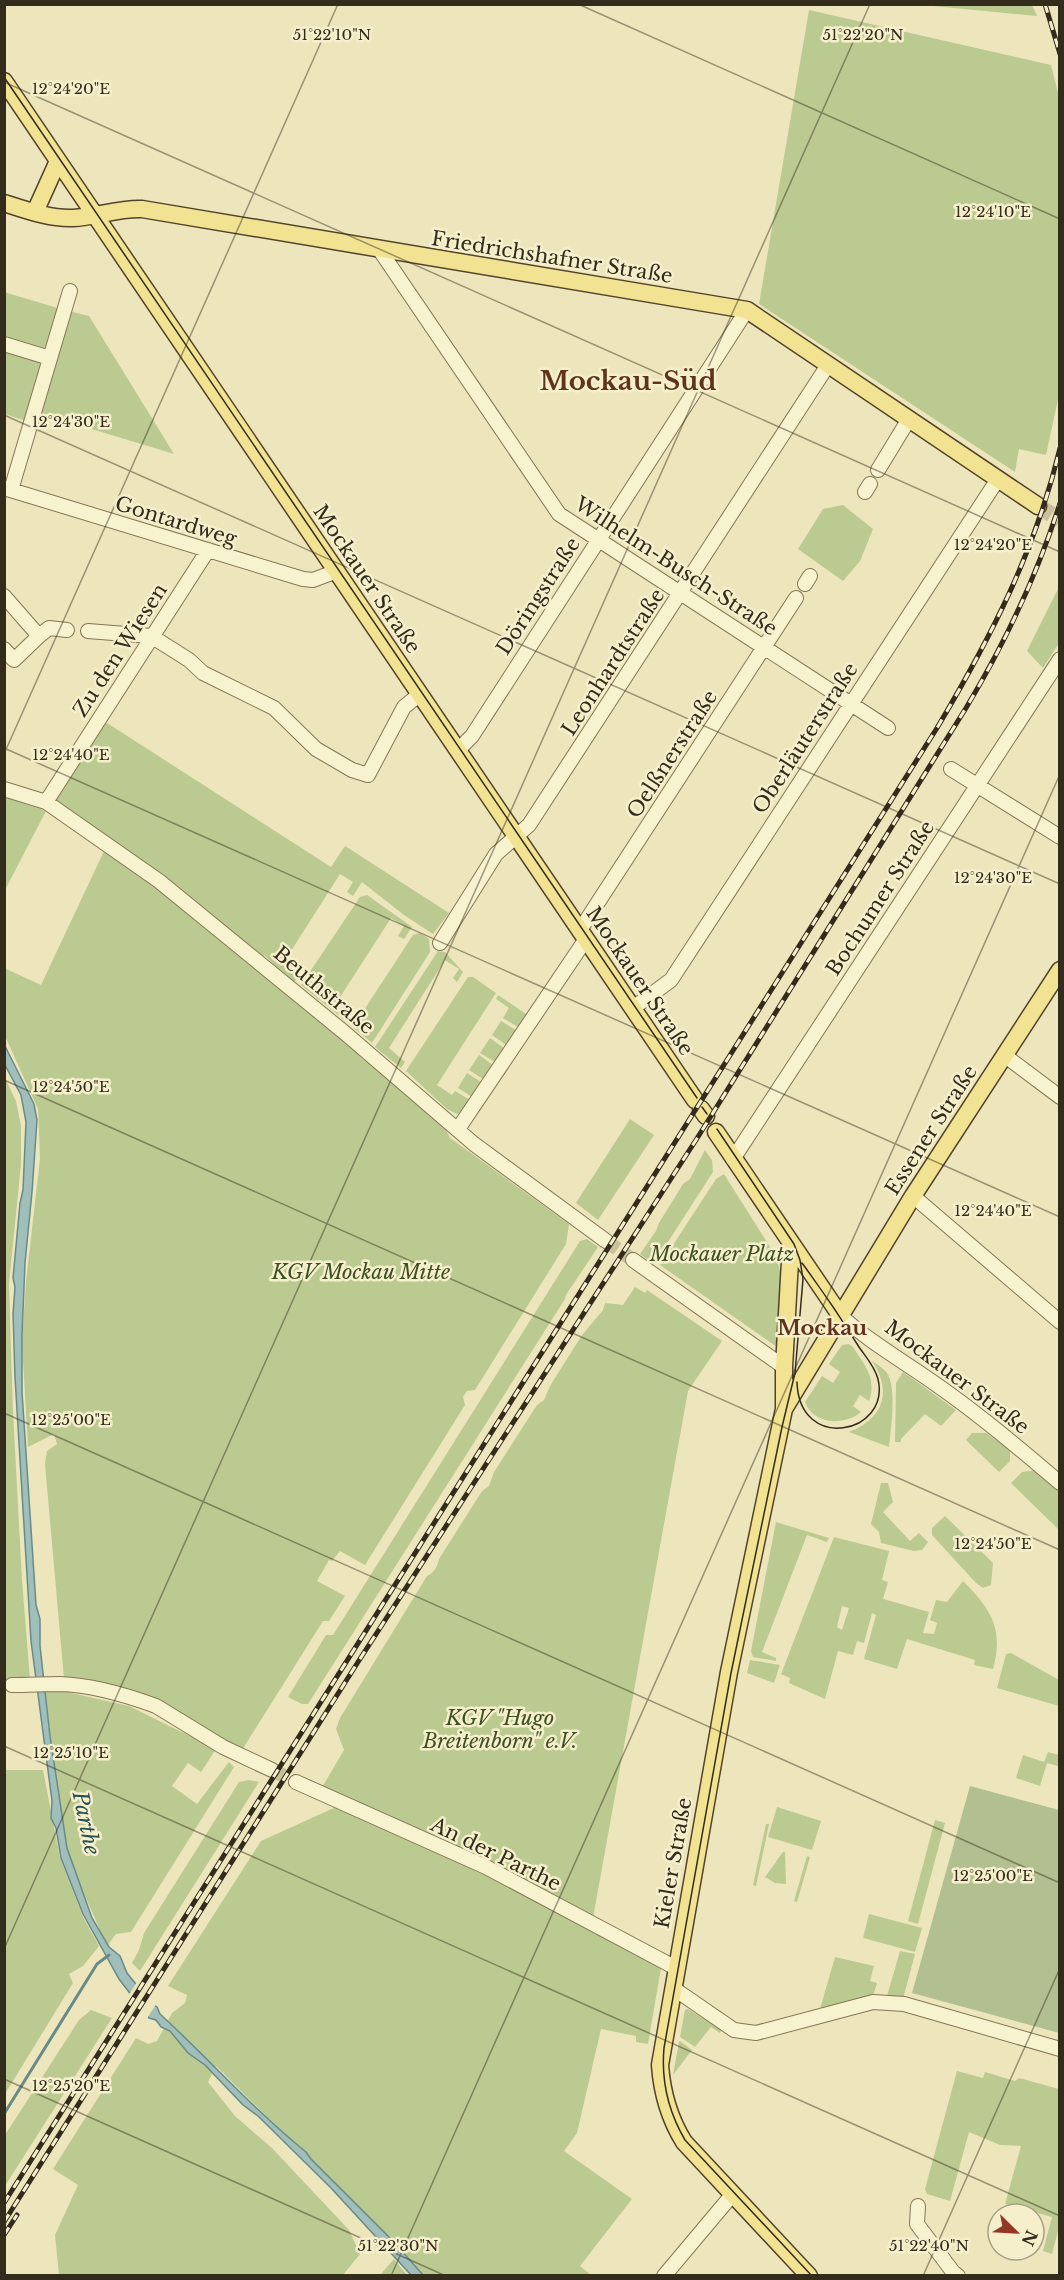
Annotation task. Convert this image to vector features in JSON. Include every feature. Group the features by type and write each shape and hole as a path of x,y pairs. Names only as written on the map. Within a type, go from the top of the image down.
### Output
{"main road":[{"name":"Mockauer Straße","path":"4,81 701,1109"},
{"path":"35,212 58,161"},
{"name":"Friedrichshafner Straße","path":"4,203 67,218 118,210 142,209 747,310 1038,506"},
{"name":"Essener Straße","path":"840,1315 913,1196 1059,970"},
{"name":"Mockauer Straße","path":"716,1132 791,1247 840,1315"},
{"name":"Kieler Straße","path":"791,1247 783,1367 784,1409 729,1672 660,2065 661,2083 672,2122 684,2142 809,2276"},
{"name":"Kieler Straße","path":"784,1409 840,1315"}],"street":[{"name":"Wilhelm-Busch-Straße","path":"379,249 559,514 888,728"},
{"path":"8,489 70,291"},
{"name":"Döringstraße","path":"458,750 472,736 747,310"},
{"path":"4,344 50,358"},
{"name":"Leonhardtstraße","path":"440,943 496,854 529,825 828,365"},
{"path":"878,470 909,419"},
{"name":"Oberläuterstraße","path":"633,1008 671,980 998,479"},
{"name":"Gontardweg","path":"8,489 303,579 323,577 337,571"},
{"name":"Zu den Wiesen","path":"46,802 208,550"},
{"path":"4,596 39,636"},
{"name":"Oelßnerstraße","path":"458,1130 796,598"},
{"path":"4,649 14,660 49,628 67,630"},
{"path":"88,631 151,636 213,679 274,708 316,749 352,770 368,775 404,707 420,694"},
{"name":"Bochumer Straße","path":"733,1159 1059,659"},
{"path":"951,769 1059,837"},
{"name":"Beuthstraße","path":"4,789 46,802 159,881 345,1033 458,1130 606,1241"},
{"path":"1004,1055 1059,1097"},
{"path":"913,1196 1059,1322"},
{"path":"633,1260 783,1367"},
{"name":"Mockauer Straße","path":"840,1315 859,1331 938,1385 1059,1483"},
{"path":"12,1685 48,1684 99,1689 156,1706 223,1747 272,1770"},
{"name":"An der Parthe","path":"296,1782 486,1867 676,1968"},
{"path":"673,1988 734,2030 756,2033 873,2002 904,2004 1059,2049"},
{"path":"664,2276 732,2195"},
{"path":"918,2206 917,2224 952,2272 958,2276"}],"green space":[{"path":"923,5 1032,5 1037,16"},
{"path":"809,10 1051,65 1060,101 1060,390 1046,455 1019,449 1015,472 759,304"},
{"path":"4,292 61,309 49,349 5,336"},
{"path":"69,311 89,316 174,454 39,413"},
{"path":"4,349 45,361 26,421 5,414"},
{"path":"843,505 873,529 860,561 843,581 798,549 823,509"},
{"path":"1059,587 1059,643 1043,668 1027,651"},
{"path":"104,721 331,867 345,846 449,913 433,934 404,915 362,882 353,896 347,892 353,882 340,874 284,962 300,974 295,981 291,981 264,955 262,957 162,876 55,799"},
{"path":"4,797 46,811 5,890"},
{"name":"KGV Mockau Mitte","path":"105,849 154,885 360,1052 360,1057 371,1062 446,1130 450,1138 569,1224 566,1244 475,1390 467,1391 463,1397 465,1405 365,1565 340,1551 332,1561 329,1560 317,1581 345,1596 329,1621 323,1621 242,1750 172,1710 64,1679 45,1464 47,1451 57,1444 54,1434 28,1447 22,1343 26,1281 40,1159 38,1109 5,1036 4,968 41,985"},
{"path":"367,895 412,927 404,939 398,936 404,926 391,918 335,1005 352,1017 347,1022 301,985 360,897"},
{"path":"420,933 429,939 430,952 372,1043 353,1027 413,935"},
{"path":"438,951 445,952 463,972 457,982 453,978 459,969 445,960 389,1048 405,1062 401,1068 375,1047"},
{"path":"468,977 473,977 496,993 437,1085 452,1095 455,1091 470,1100 463,1111 457,1114 447,1109 406,1071"},
{"path":"498,995 526,1014 518,1027 503,1018 509,1008 496,999"},
{"path":"501,1021 516,1030 506,1045 492,1035"},
{"path":"490,1038 504,1048 495,1062 480,1053"},
{"path":"479,1055 493,1065 483,1079 469,1070"},
{"path":"467,1073 481,1082 472,1097 458,1088"},
{"path":"4,1076 16,1101 21,1126 21,1164 9,1284 13,1412 30,1679 5,1680"},
{"path":"630,1119 654,1135 598,1220 576,1203"},
{"path":"705,1150 712,1160 713,1172 657,1259 652,1263 640,1254 683,1184 690,1179"},
{"name":"Mockauer Platz","path":"724,1174 775,1255 779,1266 781,1300 777,1347 660,1265 716,1179"},
{"path":"587,1239 598,1247 308,1704 302,1704 288,1697 326,1635 333,1635 580,1241"},
{"name":"KGV \"Hugo Breitenborn\" e.V.","path":"635,1287 645,1293 647,1290 722,1341 688,1391 593,1918 321,1789 344,1750 336,1729 340,1718 427,1576 435,1569 482,1491 489,1486 494,1472 537,1405 544,1400 550,1386 582,1335 603,1310 605,1303 623,1305"},
{"path":"849,1344 865,1366 871,1379 869,1401 860,1395 853,1406 861,1412 847,1420 822,1419 809,1410 805,1402 822,1376 833,1383 840,1372 829,1364 842,1345"},
{"path":"872,1361 887,1373 892,1388 893,1409 889,1447 849,1432 870,1419 877,1412 881,1403 882,1383"},
{"path":"903,1372 956,1410 941,1426 925,1414 901,1439 901,1442 895,1442 896,1383"},
{"path":"972,1433 986,1433 1010,1450 1010,1461 999,1472 966,1440"},
{"path":"1037,1470 1059,1489 1059,1530 1011,1483 1022,1472"},
{"path":"881,1483 888,1483 893,1502 883,1512 910,1541 919,1533 928,1542 922,1550 914,1551 881,1543 879,1532 871,1524"},
{"path":"945,1516 993,1563 991,1585 983,1588 976,1583 932,1535 932,1528"},
{"path":"776,1522 829,1538 827,1542 807,1535 762,1652 776,1658 776,1661 753,1657 751,1651"},
{"path":"834,1537 889,1551 882,1580 888,1582 883,1599 929,1612 923,1633 934,1634 937,1623 930,1620 936,1600 947,1602 963,1581 988,1611 996,1631 996,1655 993,1669 974,1665 975,1660 907,1639 897,1669 864,1659 876,1615 872,1613 864,1643 857,1641 853,1655 838,1651 825,1699 789,1683 790,1678 781,1674","holes":["842,1606 849,1608 842,1630 837,1627"]},
{"path":"1011,1653 1059,1680 1059,1706 997,1688 1006,1654"},
{"path":"750,1660 780,1665 774,1683 747,1673"},
{"path":"45,1687 129,1706 216,1749 201,1772 188,1763 172,1786 197,1804 229,1762 234,1767 131,1932 116,1934 107,1946 67,1855 59,1815"},
{"path":"1048,1752 1059,1755 1058,1766 1047,1763 1040,1786 1016,1778 1023,1755 1044,1762"},
{"path":"5,1770 43,1770 60,1858 83,1917 99,1946 83,1966 69,1974 73,1983 5,2094"},
{"path":"249,1780 259,1782 140,1971 132,1963 144,1933 239,1782"},
{"path":"970,1786 1059,1810 1059,2033 912,1993"},
{"path":"336,1807 358,1813 559,1912 661,1968 648,2044 636,2042 636,2036 601,2029 577,2133 564,2151 632,2199 580,2266 591,2275 421,2275 363,2213 216,2066 208,2082 235,2116 272,2148 349,2230 360,2254 343,2275 59,2275 55,2235 78,2185 53,2169 136,2038 148,2044 157,2041 172,2013 185,2003 187,1995 168,1986 261,1841"},
{"path":"777,1807 821,1821 812,1850 768,1837"},
{"path":"935,1820 945,1823 918,1924 908,1921"},
{"path":"766,1824 769,1824 756,1886 753,1885"},
{"path":"785,1852 786,1884 775,1883 765,1877"},
{"path":"807,1856 810,1857 797,1902 794,1901"},
{"path":"869,1914 922,1928 915,1952 863,1938"},
{"path":"900,1951 915,1954 903,1999 887,1996"},
{"path":"835,1957 874,1966 870,1981 877,1983 873,1996 820,2009"},
{"path":"688,2009 721,2030 720,2033 711,2027 695,2047 680,2037 685,2010"},
{"path":"91,2010 112,2018 5,2186 5,2135 79,2020"},
{"path":"679,2042 692,2050 673,2075"},
{"path":"957,2071 983,2078 985,2072 1015,2081 1019,2078 1059,2089 1059,2227 1052,2254 1046,2252 1046,2240 1052,2217 1046,2215 1046,2202 1006,2202 1021,2146 1000,2145 969,2132 950,2201 927,2194 925,2189"},
{"path":"394,2259 407,2275 380,2275"}],"water":[{"path":"4,1044 34,1104 37,1120 25,1263 22,1392 36,1605 40,1619 40,1646 50,1736 67,1848 92,1918 109,1947 120,1956 127,1973 151,2003 157,2007 160,2014 268,2119 306,2152 423,2275 411,2275 331,2188 258,2116 243,2105 205,2065 188,2053 170,2031 161,2027 156,2020 149,2018 119,1979 83,1914 61,1858 56,1828 51,1818 52,1801 31,1641 15,1377 13,1314 15,1287 13,1278 23,1190 26,1122 21,1095 5,1065"}],"pier":[{"path":"137,1982 157,2003 146,2020 128,1996"}],"waterway":[{"path":"4,2114 97,1964 109,1955"}],"tunnel":[{"path":"1038,506 1060,520"},
{"path":"606,1241 633,1260"},
{"path":"272,1770 296,1782"}],"tram line":[{"path":"4,77 697,1098"},
{"path":"702,1107 707,1114"},
{"path":"717,1129 794,1244 800,1260 803,1279 795,1373 731,1673 663,2060 670,2107 685,2140 812,2276"},
{"path":"797,1382 802,1405 812,1419 827,1427 843,1428 859,1423 871,1413 878,1398 878,1379 873,1366 802,1263"}],"railway":[{"path":"1045,4 1060,54"},
{"path":"4,2203 937,728 993,627 1009,593 1038,523 1060,448"},
{"path":"4,2222 358,1662 696,1140 966,708 1019,608 1041,557 1060,503"},
{"path":"4,2235 17,2215"}],"district":[{"name":"Mockau-Süd","path":"628,381"},
{"name":"Mockau","path":"822,1328"}],"water label":[{"name":"Parthe","path":"86,1823"}]}
